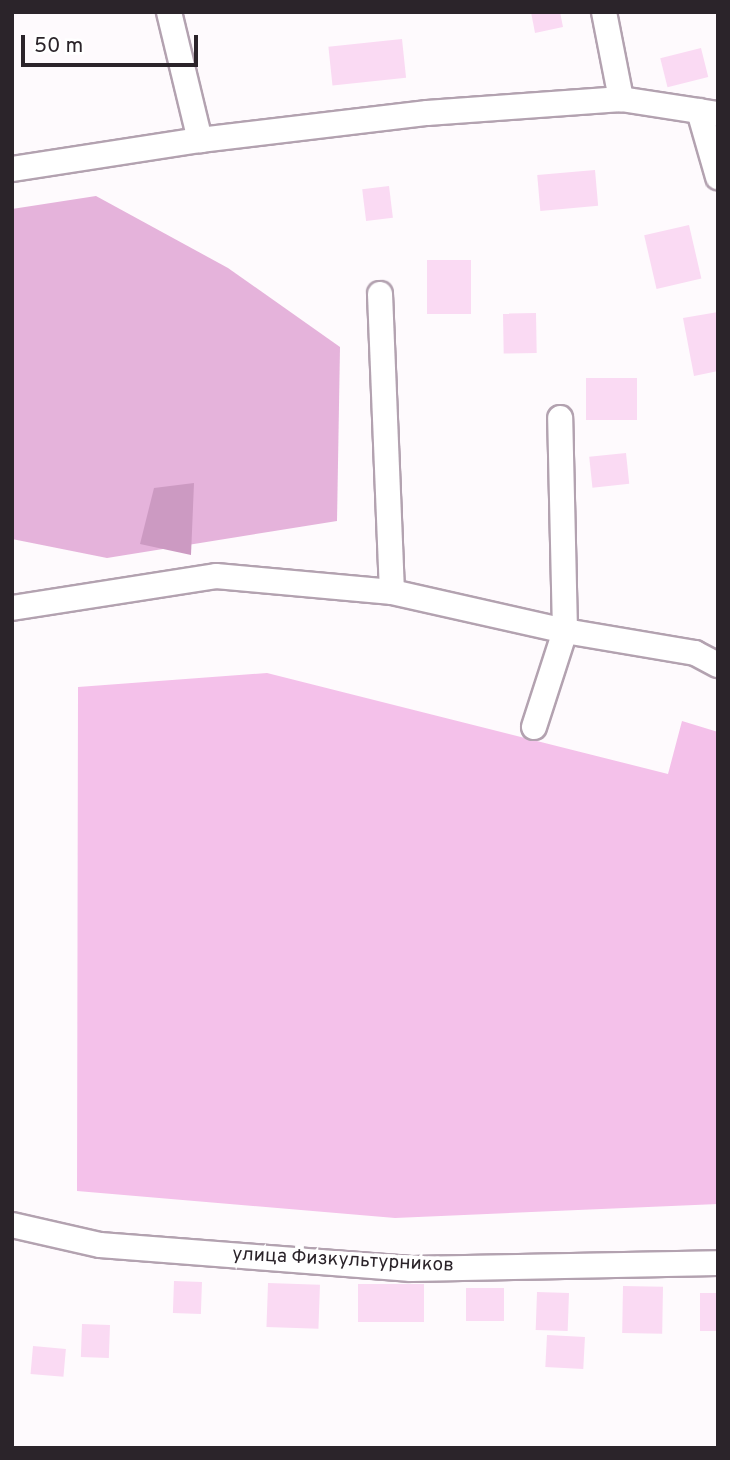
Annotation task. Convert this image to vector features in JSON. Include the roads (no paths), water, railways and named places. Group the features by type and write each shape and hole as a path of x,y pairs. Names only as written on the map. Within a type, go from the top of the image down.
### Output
{"street":[{"path":"169,12 200,140"},
{"path":"604,12 621,99"},
{"path":"12,169 200,140 427,113 621,99 708,112 718,177"},
{"path":"380,294 392,593"},
{"path":"534,727 565,631 560,418"},
{"path":"12,608 216,576 392,593 565,631 695,653 718,665"},
{"name":"улица Физкультурников","path":"12,1226 100,1245 411,1269 718,1263"}]}
